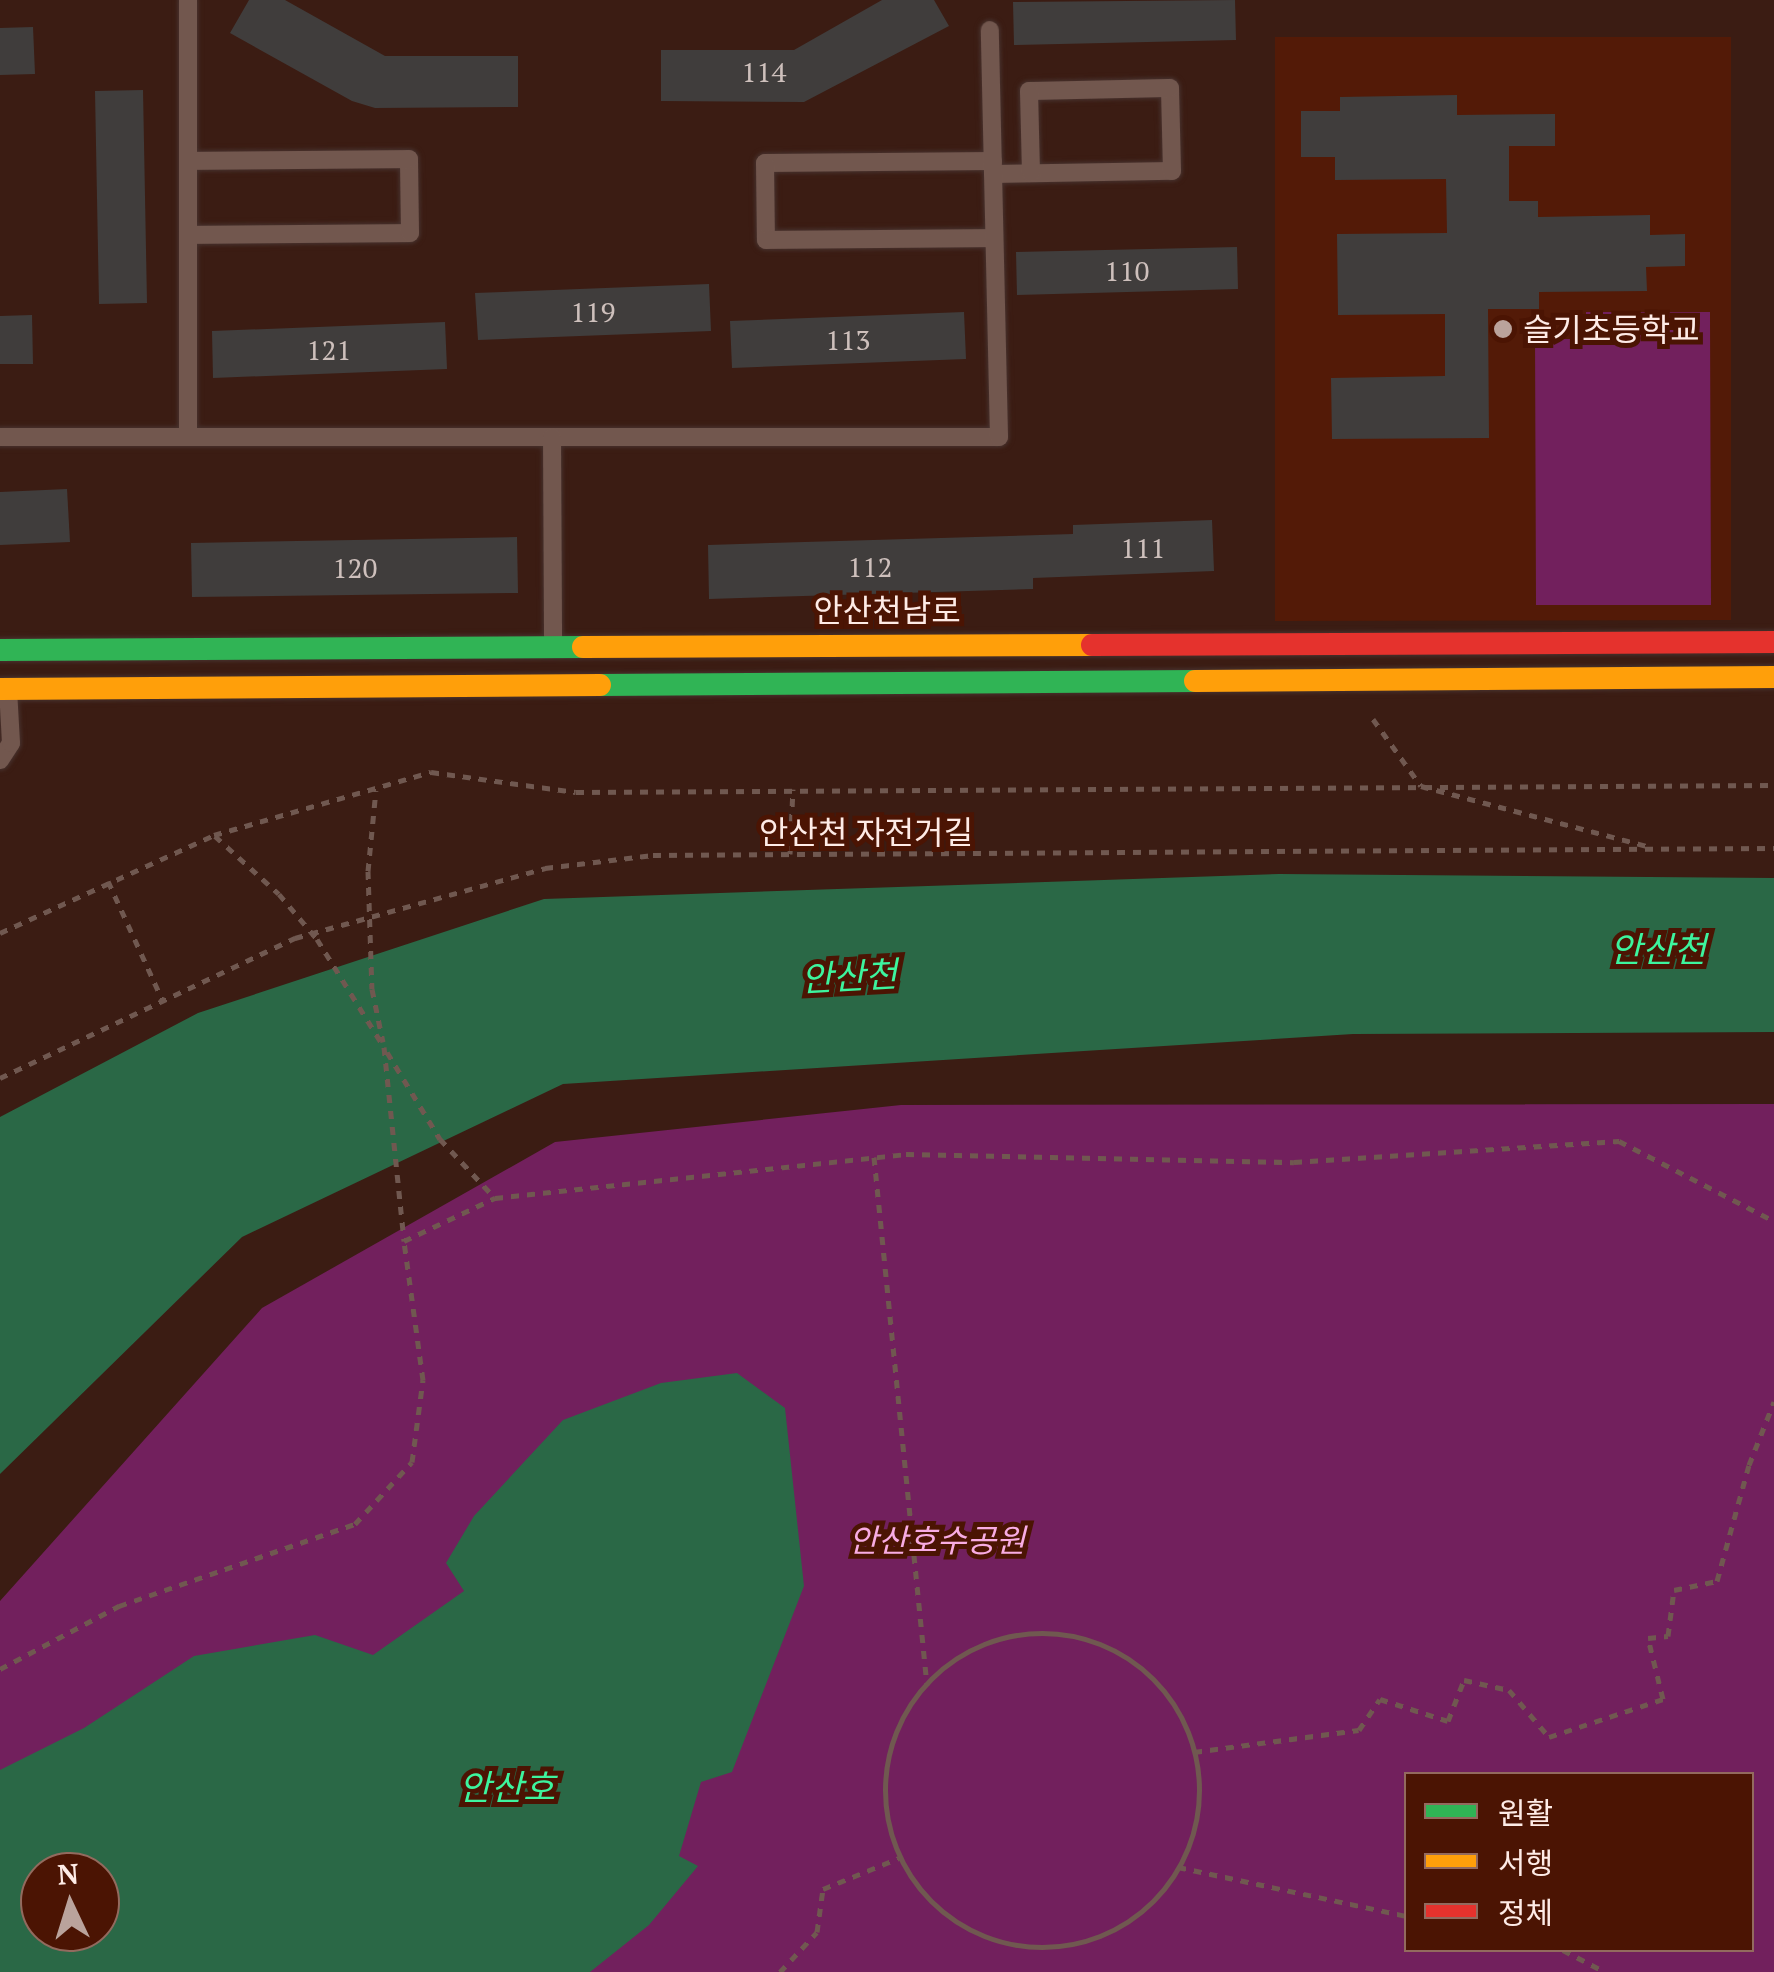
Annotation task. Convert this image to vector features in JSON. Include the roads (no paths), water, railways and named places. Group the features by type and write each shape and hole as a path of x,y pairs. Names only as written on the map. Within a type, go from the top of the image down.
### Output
{"street":[{"name":"안산천남로","path":"0,650 554,643 1774,642"},
{"path":"4,689 1774,678"}],"lane":[{"path":"188,0 188,437"},
{"path":"0,437 999,437 990,30"},
{"path":"994,238 766,240 765,163 993,168 1031,173 1172,172 1170,88 1030,91 1031,173"},
{"path":"188,161 409,158 410,233 188,235"},
{"path":"551,685 552,437"},
{"path":"0,760 12,744 4,689"}],"water":[{"name":"안산천","path":"1279,874 1774,878 1774,1032 1353,1034 563,1084 242,1237 0,1474 0,1117 198,1013 544,899"},
{"name":"안산호","path":"737,1373 785,1408 804,1586 732,1772 701,1782 679,1856 698,1866 649,1925 590,1972 0,1972 0,1770 84,1728 194,1656 315,1635 373,1655 464,1591 446,1563 474,1516 563,1420 661,1383"}],"place":[{"name":"슬기초등학교","path":"1503,329"}],"park label":[{"name":"안산호수공원","path":"937,1540"}]}
